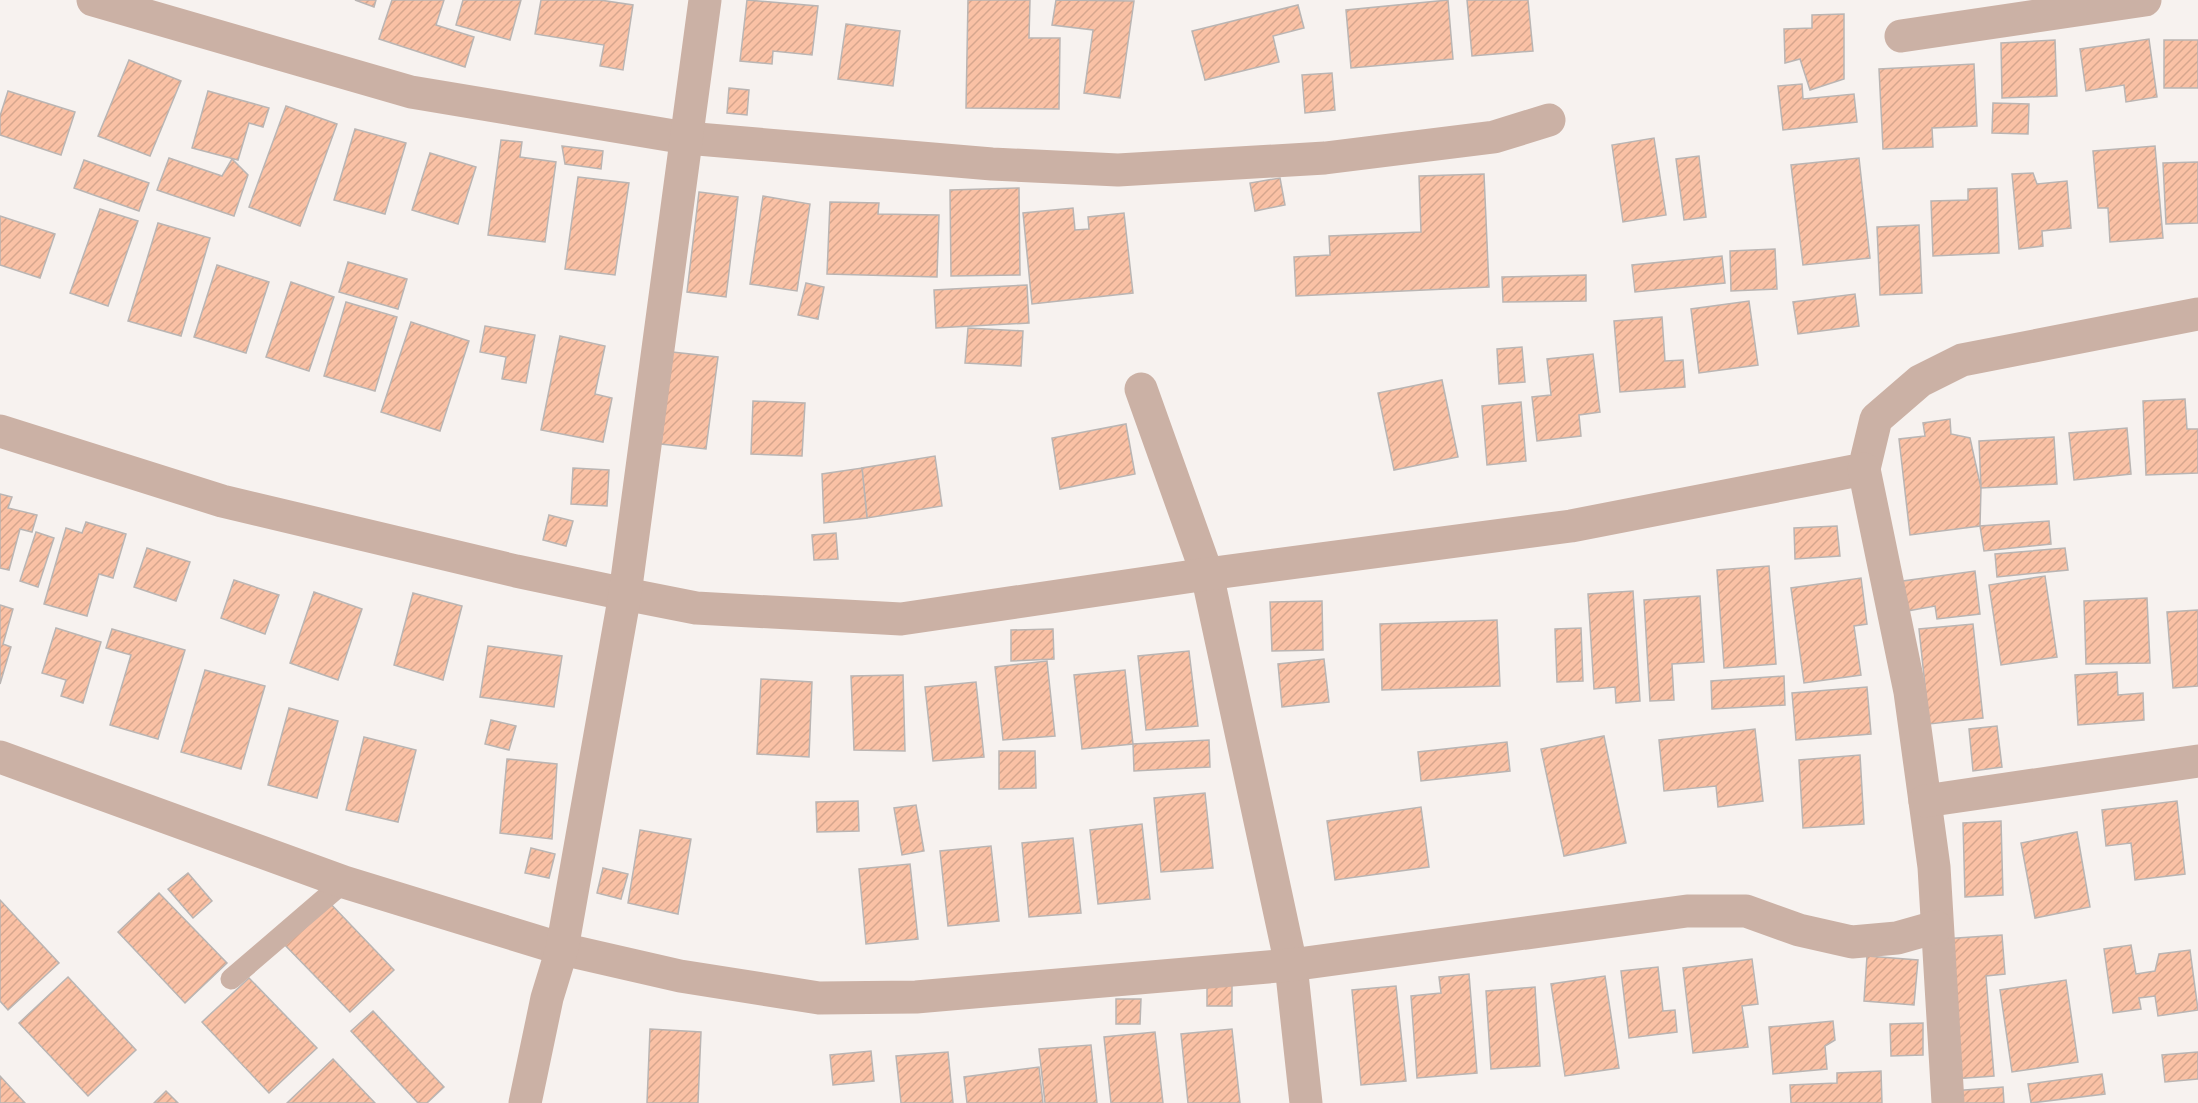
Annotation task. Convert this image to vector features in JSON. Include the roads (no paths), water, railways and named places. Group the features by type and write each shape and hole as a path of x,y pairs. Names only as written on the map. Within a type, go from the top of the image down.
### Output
{"street":[{"path":"93,0 411,92 686,138 992,164 1118,170 1325,158 1494,137 1549,120"},
{"path":"525,1103 547,998 562,949 625,594 705,0"},
{"path":"1901,36 2145,0"},
{"path":"1948,1103 1934,867 1910,692 1864,470 1876,419 1920,381 1962,360 2198,314"},
{"path":"1141,389 1208,574 1291,965 1306,1103"},
{"path":"0,432 222,501 625,594 696,608 902,619 1208,574 1571,526 1864,470"},
{"path":"4,761 344,882 562,949 680,976 819,998 916,997 1291,965 1687,911 1746,911 1799,930 1852,942 1897,938 1936,927"},
{"path":"1925,801 2198,761"}],"lane":[{"path":"231,979 344,882"}]}
